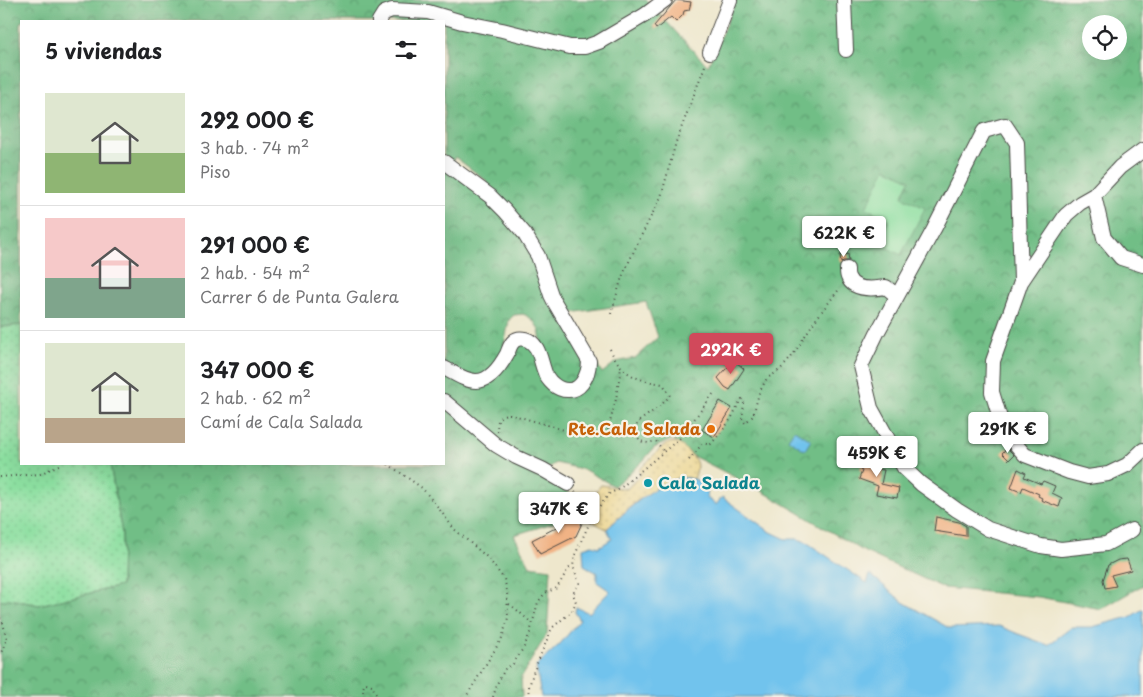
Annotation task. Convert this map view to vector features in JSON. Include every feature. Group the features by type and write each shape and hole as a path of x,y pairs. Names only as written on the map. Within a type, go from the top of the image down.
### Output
{"street":[{"path":"381,20 384,14 392,10 428,12 462,22 580,48 608,38 665,0"},
{"path":"710,52 730,0"},
{"path":"844,0 846,50"},
{"path":"1021,282 1017,142 1005,124 984,131 934,230 877,333 862,366 871,408 904,468 921,484 957,510 988,529 1041,546 1062,549 1106,544 1132,530"},
{"path":"1143,150 1120,167 1094,195 1080,203 1066,215 1021,282 993,361 992,392 1004,431 1025,454 1069,472 1088,477 1108,474 1127,465 1143,450"},
{"path":"445,163 490,196 532,244 551,295 589,361 588,371 582,382 572,390 554,386 545,375 540,354 534,344 524,337 513,342 501,363 489,376 482,380 469,380 445,368"},
{"path":"1094,195 1104,238 1121,258 1143,265"},
{"path":"847,274 855,286 865,288 886,287 897,296"},
{"path":"445,402 496,445 568,484"}],"path":[{"path":"611,314 622,277 661,197 676,142 710,52"},
{"path":"689,460 703,443 710,445 722,431 742,399 744,410 742,419 745,423 752,416 759,393 767,378 787,362 798,349 847,274"},
{"path":"610,349 621,368 635,377 663,384 670,396 638,422 635,431 640,441 648,443 656,441 664,452"},
{"path":"500,435 497,423 499,417 504,414 510,414 588,437 600,438 608,430 618,390 621,368"},
{"path":"528,697 533,673 552,628 572,611 576,602 573,594 579,583 573,566 575,555 594,513 610,493 618,490 680,438 714,393"},
{"path":"0,477 40,474 59,465"},
{"path":"389,465 422,488 454,528 488,558 504,579 507,590 508,618 502,638 466,697"},
{"path":"568,484 594,513"},
{"path":"493,697 505,669 513,664 524,648 538,602 544,593 557,588 568,569 573,566"},
{"path":"508,604 532,623"},
{"path":"0,618 7,639 0,655"},
{"path":"364,697 362,690 366,683 372,685 377,697"}],"green space":[{"path":"0,0 646,0 708,66 736,0 1143,0 1143,585 1101,609 1039,597 944,588 865,552 762,491 695,457 672,439 654,448 642,462 614,486 585,470 556,463 547,469 549,478 572,495 556,522 514,535 530,566 551,569 547,634 521,677 522,697 0,697 0,601 10,599 39,605 121,586 122,534 110,465 445,465 445,20 20,20 20,325 0,327","holes":["455,157 488,182 484,188 451,163","646,302 658,337 635,358 616,362 602,373 570,313","523,314 538,328 541,347 523,335 504,346 509,320 514,315"]},
{"path":"886,168 910,180 902,197 925,208 901,255 878,243 889,220 866,208"},
{"path":"20,325 20,465 110,465 122,534 121,586 39,605 10,599 0,601 0,327"}],"sand":[{"name":"Cala Salada","path":"672,442 681,446 695,460 697,470 694,479 681,477 637,501 607,529 591,519 583,508 601,485 627,489 641,474 638,471 663,446"}],"water":[{"path":"794,430 811,440 805,450 788,439"},
{"path":"681,477 694,479 708,485 707,498 716,505 722,497 769,531 786,539 798,539 806,542 867,583 870,574 903,602 949,628 999,626 1048,645 1072,627 1092,627 1130,617 1143,609 1143,697 541,697 536,666 560,644 580,620 575,612 576,607 589,613 610,591 597,582 597,573 584,565 583,548 592,545 599,547 612,539 607,529 624,513 650,492"}],"building":[{"path":"676,0 691,2 689,10 684,11 683,15 676,22 671,17 656,29 654,26"},
{"path":"848,254 849,261 841,263 840,255"},
{"path":"734,360 744,369 730,390 718,378"},
{"path":"720,401 732,408 714,437 702,430"},
{"path":"1007,448 1014,455 1009,460 1002,453"},
{"path":"864,458 880,463 878,469 884,470 881,484 899,488 897,498 876,494 878,486 859,479"},
{"path":"1018,469 1026,473 1024,477 1041,484 1043,481 1055,486 1052,493 1062,498 1059,507 1041,500 1042,498 1038,496 1039,494 1023,487 1021,492 1011,488"},
{"path":"571,512 582,523 576,536 540,554 532,540 563,524 562,521"},
{"path":"936,517 959,522 966,526 966,536 934,531"},
{"path":"1127,559 1131,570 1111,575 1116,586 1105,588 1103,580 1108,565 1118,560"}],"place":[{"name":"Rte.Cala Salada","path":"711,429"},
{"name":"Cala Salada","path":"648,483"}]}
